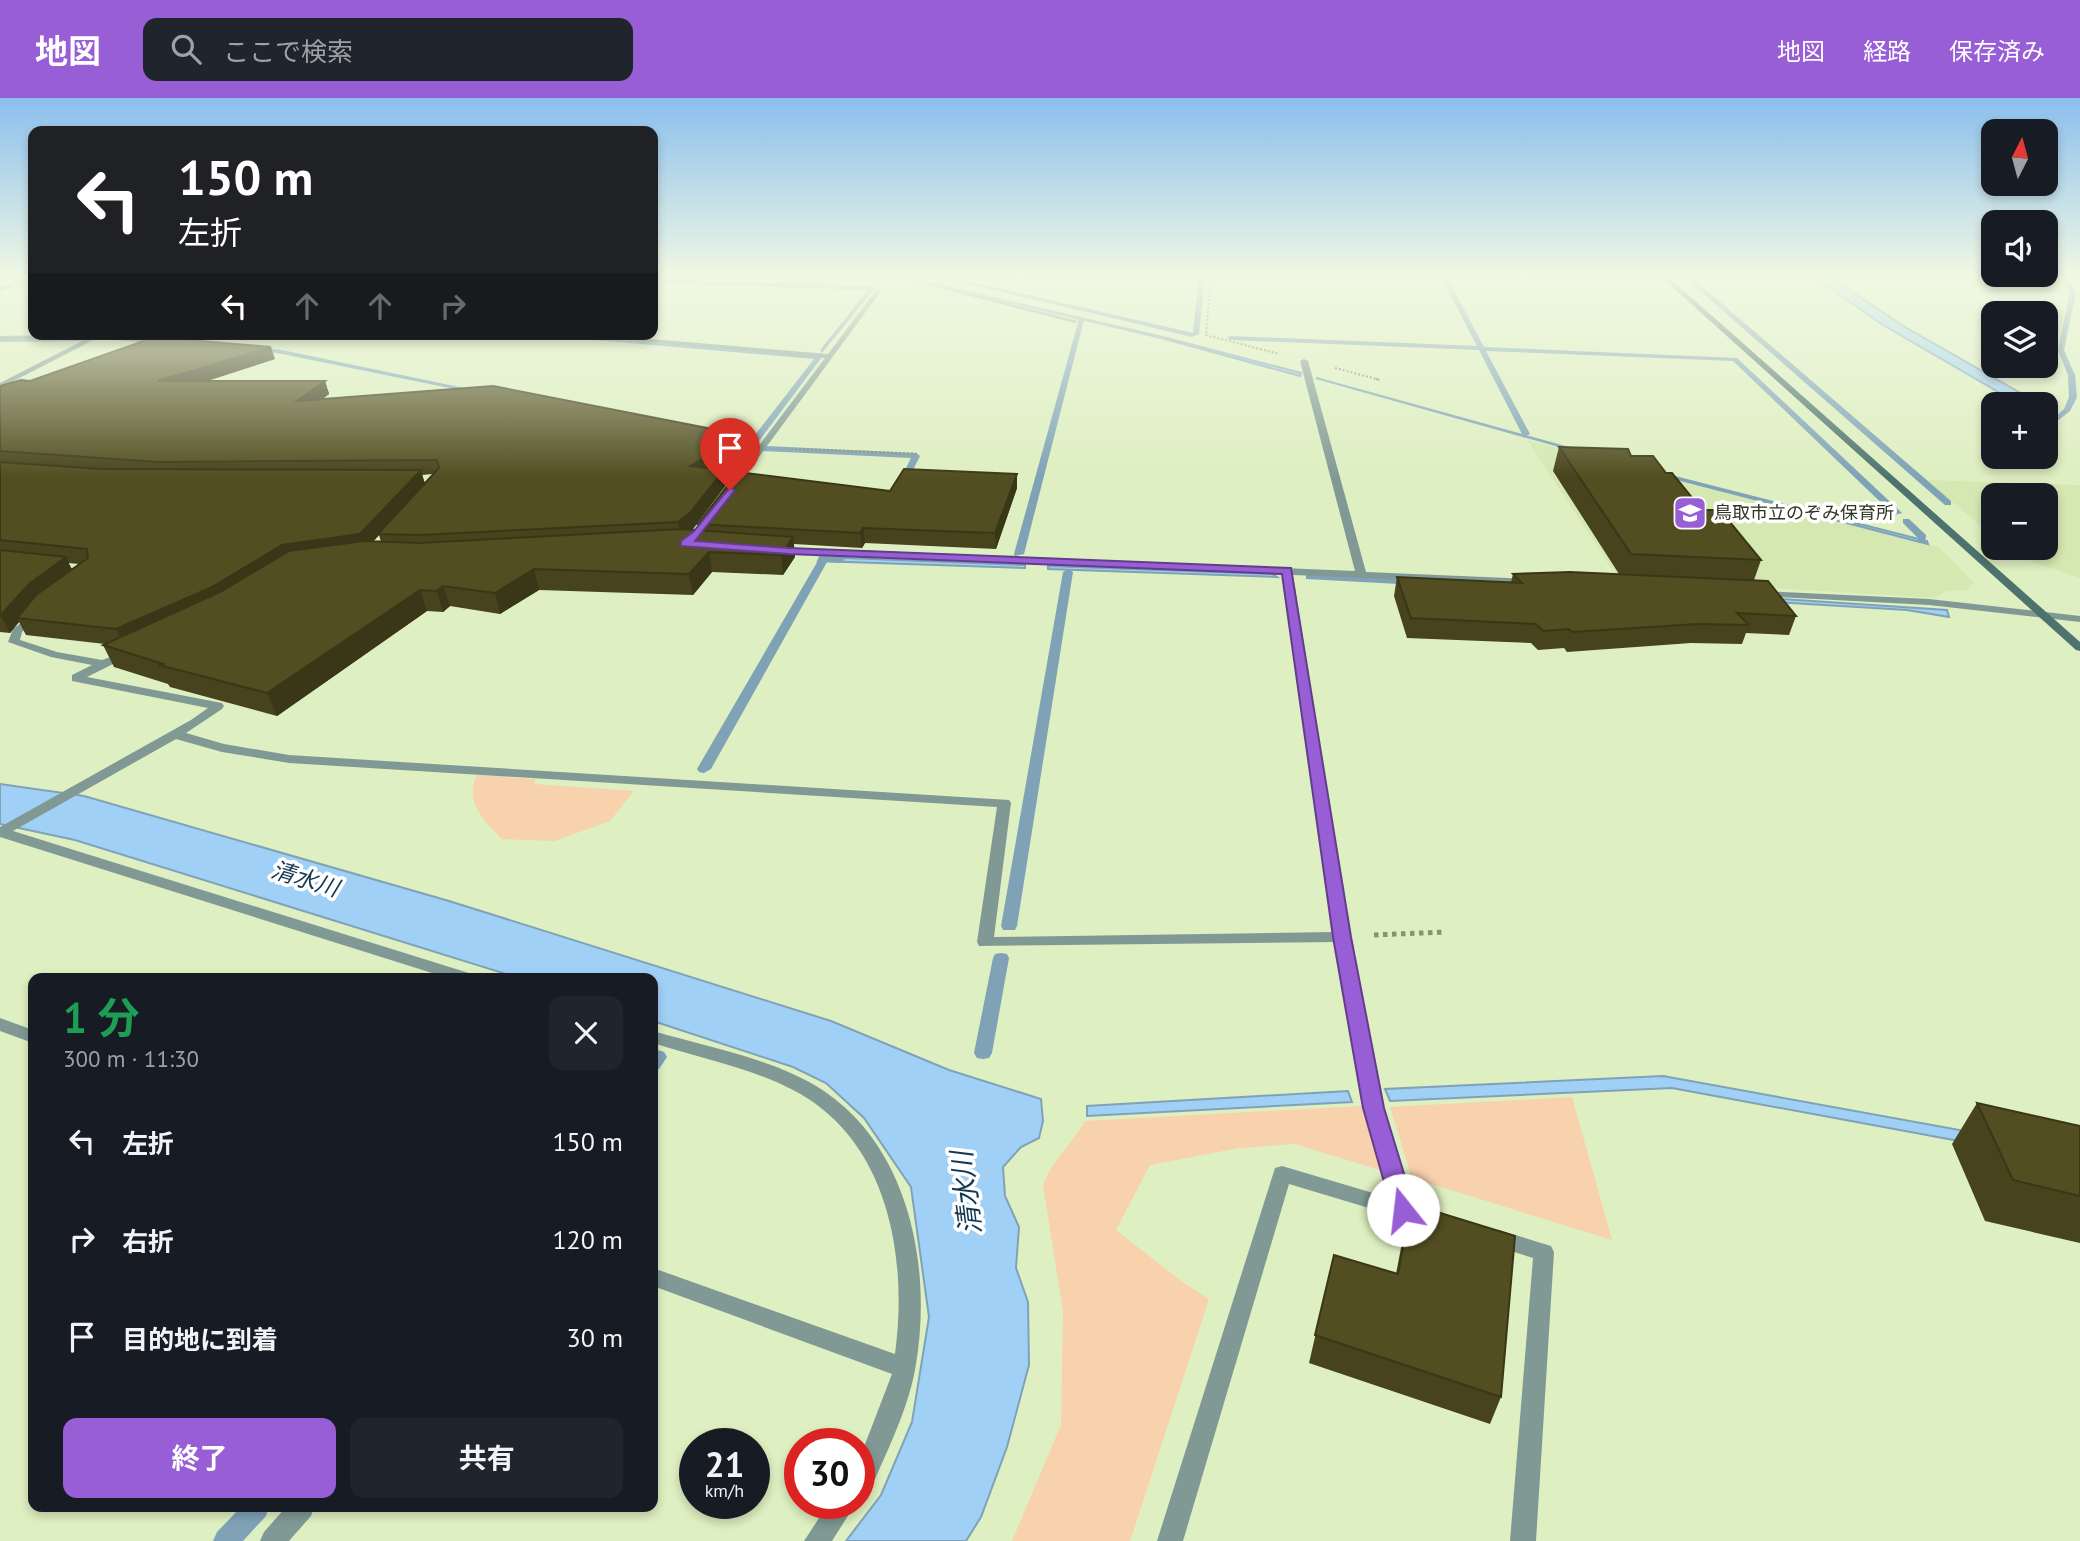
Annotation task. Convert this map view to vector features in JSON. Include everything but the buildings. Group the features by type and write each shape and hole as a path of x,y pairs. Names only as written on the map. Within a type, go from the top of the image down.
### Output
{"main road":[{"path":"1737,342 2080,648"}],"street":[{"path":"0,386 85,342"},
{"path":"664,342 828,356"},
{"path":"730,490 839,342"},
{"path":"1304,361 1361,573"},
{"path":"763,549 1361,573 1541,583"},
{"path":"1287,570 1342,937 1374,1108 1403,1210"},
{"path":"1749,593 1929,603 2080,619"},
{"path":"44,606 17,631 14,642 55,655 103,664"},
{"path":"0,832 174,734 218,706 76,678 137,649"},
{"path":"174,734 222,748 289,759 1004,803 985,942 1342,937"},
{"path":"0,832 450,973"},
{"path":"0,1024 28,1035"},
{"path":"658,1039 785,1079 818,1096 849,1123 874,1158 904,1228 911,1261 911,1317 904,1368 875,1449"},
{"path":"1170,1541 1282,1174 1429,1218"},
{"path":"1480,1233 1544,1252 1523,1541"},
{"path":"658,1279 904,1368"},
{"path":"273,1541 298,1512"},
{"path":"817,1541 833,1519"}],"path":[{"path":"1234,342 1380,380"},
{"path":"762,448 917,454"},
{"path":"1342,937 1445,932"}],"shaded area":[{"name":"鳥取市立のぞみ保育所","path":"1527,440 1939,547 1974,583 1966,590 1947,591 1934,598 1618,578"},
{"path":"1926,480 2018,483 1981,483 1981,526"},
{"path":"2058,484 2080,485 2080,578 2028,560 2058,560"},
{"path":"477,775 535,779 534,784 634,791 610,821 554,841 502,839 483,818 474,802"},
{"path":"1572,1097 1612,1240 1412,1178 1390,1107"},
{"path":"1361,1106 1383,1171 1295,1144 1239,1148 1150,1165 1116,1230 1185,1284 1209,1299 1130,1541 1012,1541 1061,1425 1063,1311 1043,1185 1085,1121"}],"water":[{"path":"1177,342 1301,373 1300,376"},
{"path":"1913,342 1932,342 1981,370 1981,378 1994,378 2019,392 1998,392"},
{"path":"1316,378 1667,475 1927,541 1928,544 1669,477"},
{"path":"820,557 1025,565 1025,568 818,561"},
{"path":"1048,566 1272,574 1277,577 1048,569"},
{"path":"1723,595 1947,610 1949,617 1907,610 1725,599"},
{"name":"清水川","path":"0,784 84,796 449,901 831,1021 949,1070 1041,1099 1043,1121 1039,1138 1021,1147 1003,1167 1005,1196 1019,1227 1016,1268 1028,1302 1029,1365 1007,1447 981,1517 966,1541 846,1541 863,1519 875,1519 875,1503 881,1495 912,1422 929,1317 911,1187 864,1118 826,1083 793,1067 658,1023 658,973 503,973 75,840 0,824"},
{"path":"1663,1076 1998,1137 1997,1148 1672,1088 1390,1101 1385,1089"},
{"path":"1348,1091 1352,1102 1087,1116 1087,1106"}],"waterway":[{"path":"634,342 819,357 750,447 728,443"},
{"path":"822,351 829,342"},
{"path":"1019,554 1075,342"},
{"path":"1334,342 1481,348"},
{"path":"1478,342 1481,348"},
{"path":"1763,342 1948,503"},
{"path":"2058,419 2068,410 2074,390 2072,375 2061,350 2062,342"},
{"path":"1481,348 1735,359 1897,513"},
{"path":"1481,348 1526,434"},
{"path":"255,349 282,352 479,392"},
{"path":"766,449 916,456 901,486"},
{"path":"1906,521 1923,537 1922,541"},
{"path":"704,769 824,559 840,560"},
{"path":"1009,926 1068,572"},
{"path":"1310,577 1399,581"},
{"path":"983,1053 1001,958"},
{"path":"226,1541 252,1512"}],"place":[{"name":"鳥取市立のぞみ保育所","path":"1690,513"}],"route":[{"path":"730,490 698,533 685,543 789,551 1287,570 1342,937 1374,1108 1403,1210"}]}
